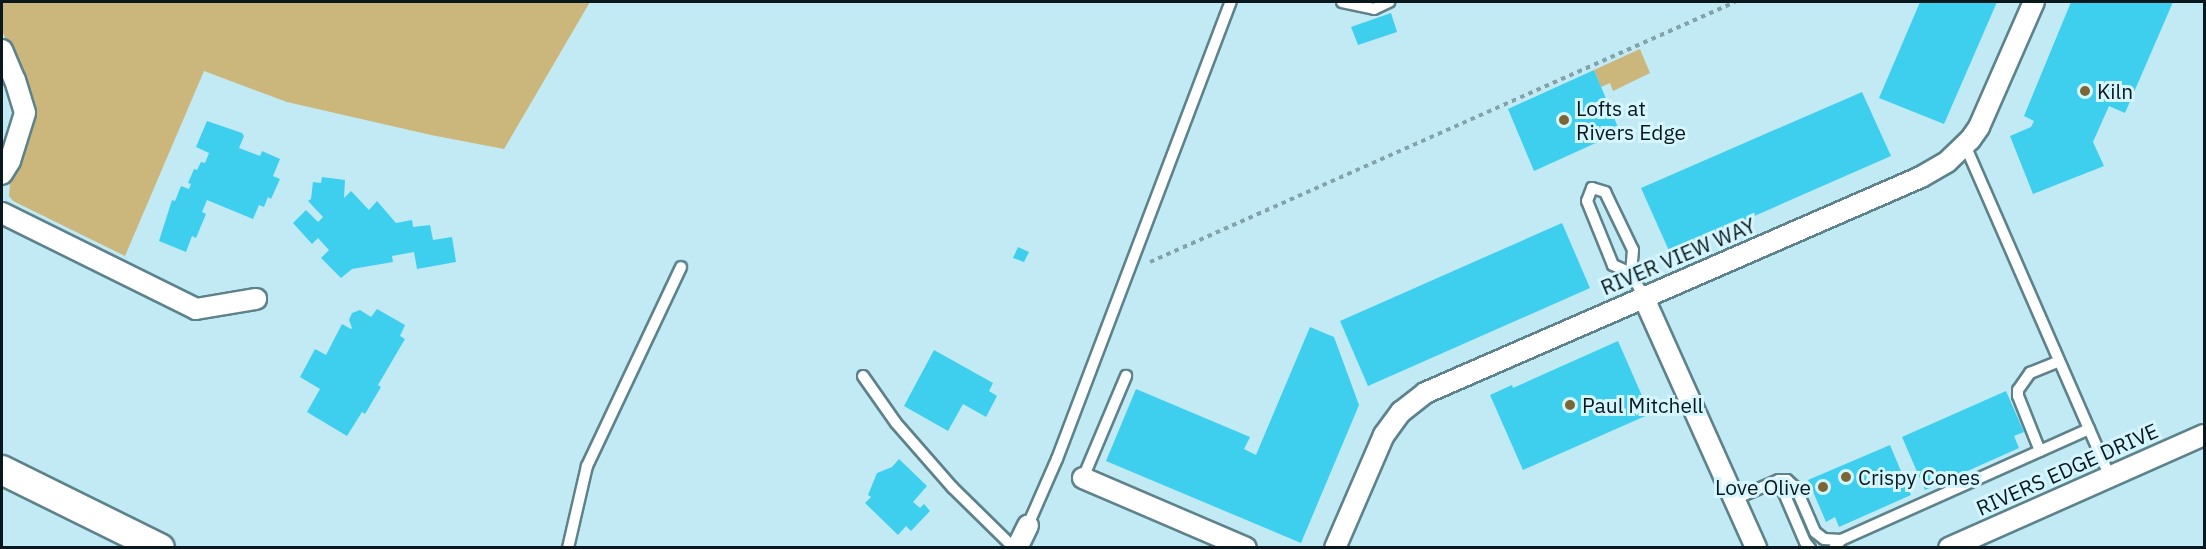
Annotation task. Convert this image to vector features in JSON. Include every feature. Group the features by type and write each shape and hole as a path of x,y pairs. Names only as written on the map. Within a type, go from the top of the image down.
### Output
{"street":[{"name":"RIVER VIEW WAY","path":"1335,548 1384,435 1412,402 1439,387 1920,177 1947,162 1965,145 1986,111 2034,2"},
{"path":"2,50 15,80 25,113 9,161 2,174"},
{"path":"2,213 196,309 256,298"},
{"path":"1643,297 1756,548"},
{"name":"RIVERS EDGE DRIVE","path":"1949,548 2205,435"},
{"path":"2,470 160,548"},
{"path":"1083,478 1246,548"},
{"path":"1016,548 1028,525"}],"lane":[{"path":"1028,525 1057,459 1231,2"},
{"path":"1342,2 1374,9 1389,2"},
{"path":"1965,145 2110,477"},
{"path":"1631,273 1613,264 1587,201 1592,189 1605,192 1633,250 1631,273 1643,297"},
{"path":"568,548 587,466 681,267"},
{"path":"2040,451 2018,396 2018,390 2030,373 2059,361"},
{"path":"863,376 896,423 953,488 1016,548"},
{"path":"1083,478 1126,376"},
{"path":"1735,499 1782,480 1792,483 1815,532 1824,539 1838,544 2089,429"},
{"path":"1768,485 1779,488 1784,493 1805,542 1810,548"}],"path":[{"path":"1146,271 1151,260 1735,2"}],"shaded area":[{"path":"2,2 590,2 504,149 287,102 204,71 125,256 13,201 9,196 10,182 30,131 28,99 22,75 2,31"},
{"path":"1640,49 1650,73 1613,91 1610,83 1601,87 1594,70"}],"building":[{"path":"1920,2 1997,2 1944,124 1879,98"},
{"name":"Kiln","path":"2071,2 2173,2 2125,113 2109,106 2093,142 2104,166 2033,194 2010,136 2031,127 2034,121 2024,116"},
{"path":"1391,13 1397,32 1358,45 1351,27"},
{"name":"Lofts at Rivers Edge","path":"1594,70 1620,132 1534,171 1508,109"},
{"path":"1862,92 1891,156 1670,253 1641,188"},
{"path":"207,121 242,133 244,136 239,148 260,156 262,151 280,159 273,176 280,179 271,199 268,197 264,207 259,205 253,219 207,200 202,212 206,214 196,238 192,236 186,252 159,241 172,200 175,201 181,186 189,189 191,184 188,183 194,169 197,170 201,162 205,163 209,153 196,147"},
{"path":"322,177 345,180 344,198 351,191 369,210 377,201 396,223 412,220 413,227 430,225 433,240 452,237 456,262 417,269 414,252 392,256 393,262 352,269 341,278 321,258 329,250 318,238 312,244 293,223 306,210 318,222 323,217 308,201 311,199 313,182 321,183"},
{"path":"1562,223 1590,288 1368,386 1340,321"},
{"path":"1018,247 1029,252 1024,262 1013,258"},
{"path":"377,309 405,325 400,336 405,339 378,385 381,387 365,414 362,412 347,436 307,412 320,389 300,377 315,349 326,355 342,324 352,328 349,320 352,313 360,310 371,317"},
{"path":"1310,327 1334,337 1359,405 1301,543 1106,461 1136,389 1250,437 1244,449 1256,455"},
{"name":"Paul Mitchell","path":"1618,341 1650,414 1523,470 1490,395 1512,385 1513,388"},
{"path":"934,350 993,383 989,391 997,396 986,417 963,404 948,431 904,406"},
{"path":"2006,391 2024,432 2014,436 2019,448 1925,490 1902,437"},
{"path":"1890,445 1911,495 1839,527 1835,517 1826,522 1808,480"},
{"path":"899,459 927,486 913,502 920,508 924,504 930,511 911,531 906,526 898,535 865,503 871,497 868,495 877,473 892,467"}],"place":[{"name":"Kiln","path":"2085,91"},
{"name":"Lofts at Rivers Edge","path":"1564,120"},
{"name":"Paul Mitchell","path":"1570,405"},
{"name":"Crispy Cones","path":"1846,477"},
{"name":"Love Olive","path":"1823,487"}]}
